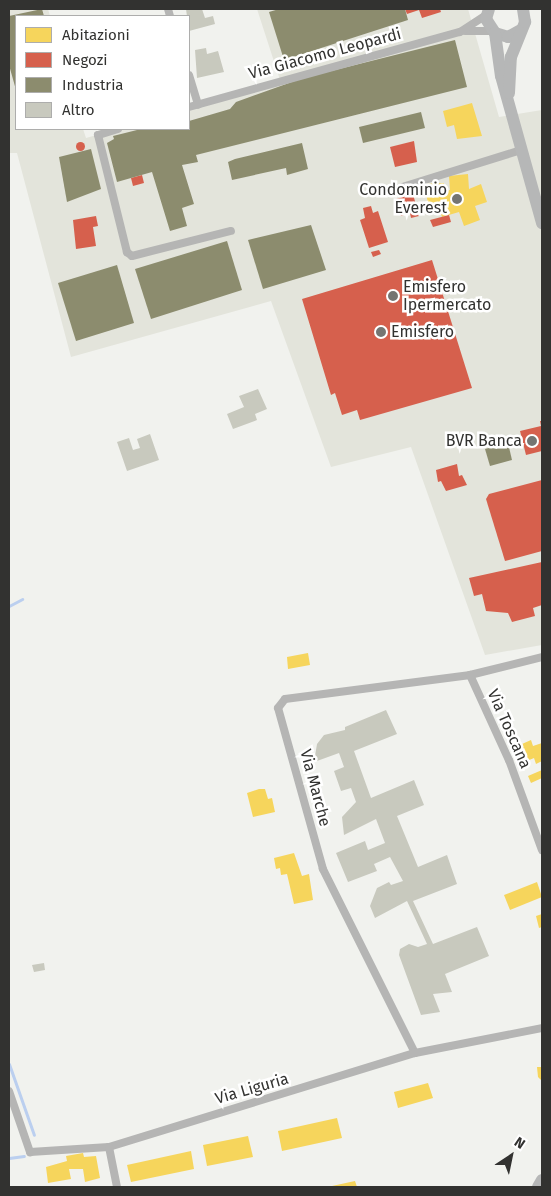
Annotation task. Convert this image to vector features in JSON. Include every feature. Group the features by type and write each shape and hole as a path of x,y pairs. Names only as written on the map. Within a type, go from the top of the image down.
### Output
{"main road":[{"path":"508,104 511,57 519,31 525,22 522,9"},
{"path":"488,10 508,104 542,223"},
{"path":"493,32 508,37 519,31"},
{"path":"538,1187 542,1180"}],"street":[{"name":"Via Giacomo Leopardi","path":"460,32 488,10"},
{"name":"Via Giacomo Leopardi","path":"190,108 460,32 493,32"},
{"path":"190,79 198,105"},
{"path":"114,130 98,134 127,252 132,256 231,231"},
{"path":"383,193 521,150"},
{"name":"Via Marche","path":"415,1053 323,869 278,708 284,699 470,674 542,656"},
{"name":"Via Toscana","path":"470,674 508,760 542,850"},
{"name":"Via Liguria","path":"9,1091 30,1152 109,1147 415,1053 542,1028"},
{"path":"109,1147 117,1187"}],"shaded area":[{"path":"9,9 48,9 50,15 15,15 15,130 83,130 86,138 114,130 190,130 190,107 280,80 257,9 468,9 499,117 542,110 542,645 485,655 411,447 331,467 271,301 71,357 17,153 9,153"}],"building: Abitazioni":[{"path":"472,103 482,136 457,139 454,125 447,127 443,111"},
{"name":"Condominio Everest","path":"468,174 469,189 481,184 487,202 475,206 480,220 464,226 459,212 442,217 437,202 428,203 424,184 444,183 444,191 450,190 449,176"},
{"path":"308,653 310,665 288,669 287,657"},
{"path":"531,740 533,746 542,743 542,761 536,764 534,758 520,764 513,748"},
{"path":"542,770 542,778 531,783 528,776"},
{"path":"265,789 268,799 272,798 275,812 253,817 247,793"},
{"path":"294,853 302,876 309,874 313,900 294,904 287,874 281,875 280,868 276,869 274,858"},
{"path":"537,882 542,897 510,910 504,895"},
{"path":"542,914 542,927 539,928 536,916"},
{"path":"537,1067 542,1067 542,1081 538,1077"},
{"path":"428,1083 433,1098 398,1108 394,1092"},
{"path":"337,1118 342,1138 282,1151 278,1131"},
{"path":"248,1136 253,1157 207,1166 203,1145"},
{"path":"191,1151 194,1169 131,1182 127,1165"},
{"path":"83,1153 84,1157 96,1156 100,1178 85,1182 83,1169 69,1169 71,1179 48,1183 46,1167 67,1161 66,1156"},
{"path":"355,1181 357,1187 332,1187 332,1186"}],"building: Negozi":[{"path":"405,9 440,9 441,12 422,18 419,10 407,14"},
{"path":"414,141 417,162 395,167 390,147"},
{"path":"80,142 84,146 80,150 76,146"},
{"path":"142,175 144,183 133,186 131,178"},
{"path":"413,194 419,216 411,218 410,213 401,216 396,199"},
{"path":"371,206 373,213 378,211 388,242 369,248 360,220 365,218 363,208"},
{"path":"449,215 451,222 433,227 430,220"},
{"path":"96,216 98,226 93,227 96,246 76,249 73,220"},
{"path":"379,250 381,254 373,257 371,252"},
{"name":"Emisfero","path":"432,260 472,388 360,420 357,410 342,415 335,393 331,395 302,299"},
{"name":"BVR Banca","path":"540,421 542,421 542,451 526,455 520,431 541,426"},
{"path":"457,464 459,476 462,475 467,485 446,491 441,481 438,482 436,470"},
{"path":"542,480 542,551 505,561 486,499 489,494"},
{"path":"542,562 542,605 533,608 535,616 512,622 508,613 486,611 482,594 474,596 469,578"}],"building: Industria":[{"path":"42,9 44,15 15,15 15,86 9,65 9,16"},
{"path":"279,9 405,9 408,20 284,60 269,12"},
{"path":"455,40 467,87 196,155 198,162 182,165 194,204 182,208 187,226 170,231 152,172 117,182 107,143 114,139 113,136 137,130 190,130 190,121 230,109 236,102 303,78"},
{"path":"421,112 425,128 363,143 359,127"},
{"path":"302,143 308,169 287,175 286,168 232,180 228,162"},
{"path":"91,149 101,189 67,202 59,157"},
{"path":"311,225 326,270 263,289 248,240"},
{"path":"227,241 242,290 151,319 135,269"},
{"path":"117,265 134,323 76,341 58,283"},
{"path":"508,443 512,460 490,466 485,449"}],"building: Altro":[{"path":"186,9 202,9 205,18 213,16 215,24 190,31 190,15 187,15"},
{"path":"206,48 207,54 218,51 224,72 197,78 195,50"},
{"path":"258,389 267,409 255,414 257,420 233,429 227,414 244,407 239,396"},
{"path":"150,434 159,460 127,471 117,442 129,438 133,450 140,448 137,439"},
{"path":"386,710 397,734 354,751 371,798 414,780 424,805 397,816 418,867 447,855 457,884 413,901 433,944 477,927 489,956 445,974 452,992 433,994 440,1012 421,1015 399,955 400,949 409,944 418,947 427,944 407,901 375,918 370,906 377,888 389,882 391,885 403,881 390,857 374,864 377,871 348,882 336,853 365,841 368,850 385,843 376,819 344,835 342,817 356,802 351,788 341,791 334,771 344,767 339,753 317,761 315,756 317,744 324,735 345,730 345,727"},
{"path":"44,963 45,970 34,972 32,965"}],"waterway":[{"path":"9,606 22,599"},
{"path":"9,1064 34,1135"},
{"path":"9,1158 24,1156"}],"place":[{"name":"Condominio Everest","path":"457,199"},
{"name":"Emisfero Ipermercato","path":"393,296"},
{"name":"Emisfero","path":"381,332"},
{"name":"BVR Banca","path":"532,441"}]}
